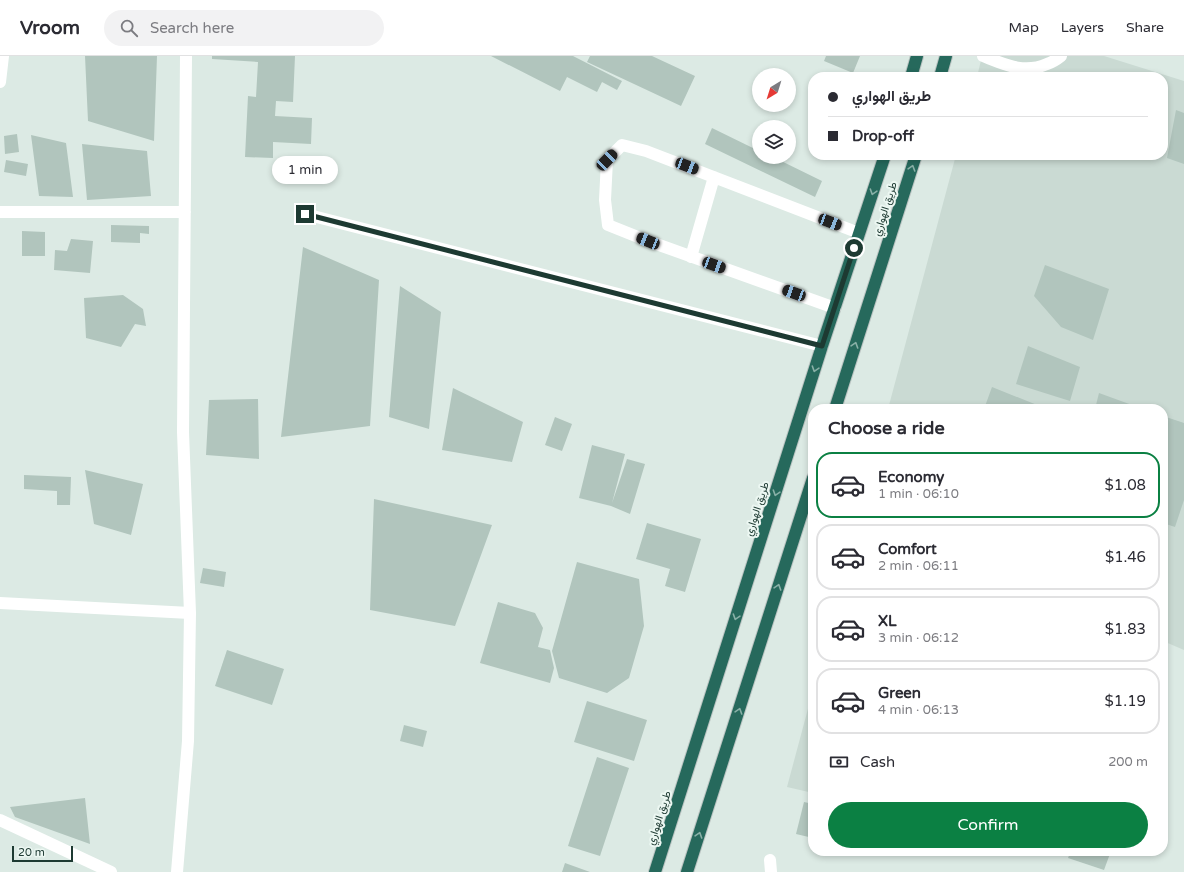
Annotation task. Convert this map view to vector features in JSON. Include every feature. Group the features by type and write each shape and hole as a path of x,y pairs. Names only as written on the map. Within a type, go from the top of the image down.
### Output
{"highway":[{"path":"913,72 918,56"},
{"path":"941,72 946,56"},
{"name":"طريق الهواري","path":"655,872 822,346 883,160"},
{"name":"طريق الهواري","path":"837,404 914,160"},
{"path":"687,872 808,494"}],"street":[{"path":"0,82 3,56"},
{"path":"177,872 188,741 190,614 183,432 186,56"},
{"path":"983,56 1019,69 1037,69 1061,56"},
{"path":"835,308 648,241 608,225 605,200 607,160 622,145 646,151 860,233"},
{"path":"690,256 714,177"},
{"path":"0,212 185,212"},
{"path":"305,214 822,346"},
{"path":"0,603 190,614"},
{"path":"0,820 111,872"}],"shaded area":[{"path":"982,56 1104,56 1155,72 978,72"},
{"path":"1168,76 1184,81 1184,650 1168,643 1168,404 889,404 955,160 1168,160"},
{"path":"808,709 808,792 787,787"}],"building":[{"path":"85,56 157,56 154,141 88,121"},
{"path":"212,56 295,56 293,102 276,101 275,116 312,118 311,144 273,142 273,158 245,157 248,96 256,97 258,62 212,59"},
{"path":"491,56 573,56 622,81 617,90 602,82 597,92 567,77 560,91"},
{"path":"590,56 652,56 695,76 681,106 587,62"},
{"path":"826,56 860,56 853,72 824,61"},
{"path":"1176,110 1184,113 1184,164 1168,158"},
{"path":"712,128 752,148 752,164 787,164 822,181 815,197 705,144"},
{"path":"17,134 19,152 5,154 4,136"},
{"path":"31,135 66,143 73,197 39,196"},
{"path":"82,144 147,151 151,196 87,200"},
{"path":"6,160 28,164 26,176 4,172"},
{"path":"111,225 149,226 149,234 140,233 140,243 111,242"},
{"path":"22,231 45,232 45,256 22,256"},
{"path":"71,239 93,241 90,273 54,270 55,250 67,251"},
{"path":"303,247 379,280 370,426 281,437"},
{"path":"1045,265 1109,289 1093,340 1061,327 1034,296"},
{"path":"400,286 441,312 429,429 389,417"},
{"path":"123,295 143,309 146,326 135,324 121,347 86,338 84,298"},
{"path":"1028,346 1080,367 1070,401 1016,384"},
{"path":"992,387 1034,404 986,404"},
{"path":"453,388 523,422 512,462 442,450"},
{"path":"1099,393 1129,404 1096,404"},
{"path":"258,399 259,459 206,455 209,400"},
{"path":"555,417 572,424 562,451 545,445"},
{"path":"1168,418 1184,423 1184,500 1175,527 1168,525"},
{"path":"592,445 625,454 612,503 627,459 645,464 630,514 611,506 579,498"},
{"path":"85,470 143,484 131,535 94,524"},
{"path":"24,475 71,477 70,505 57,505 57,491 24,489"},
{"path":"374,499 492,525 455,626 370,610"},
{"path":"647,523 701,539 685,592 665,586 670,569 636,559"},
{"path":"577,562 639,579 644,626 629,678 607,693 559,678 552,651"},
{"path":"203,568 226,572 224,587 200,583"},
{"path":"498,602 535,613 543,628 538,647 550,650 554,668 550,683 480,663"},
{"path":"227,650 284,669 272,705 215,686"},
{"path":"587,701 647,720 634,761 574,742"},
{"path":"404,725 427,731 423,747 400,741"},
{"path":"597,757 629,768 600,856 568,846"},
{"path":"85,798 90,844 15,817 10,807"},
{"path":"804,802 808,803 808,837 796,834"},
{"path":"1069,856 1109,856 1104,870 1068,858"},
{"path":"565,863 590,872 562,872"}],"route":[{"path":"305,214 822,346 854,248"}]}
